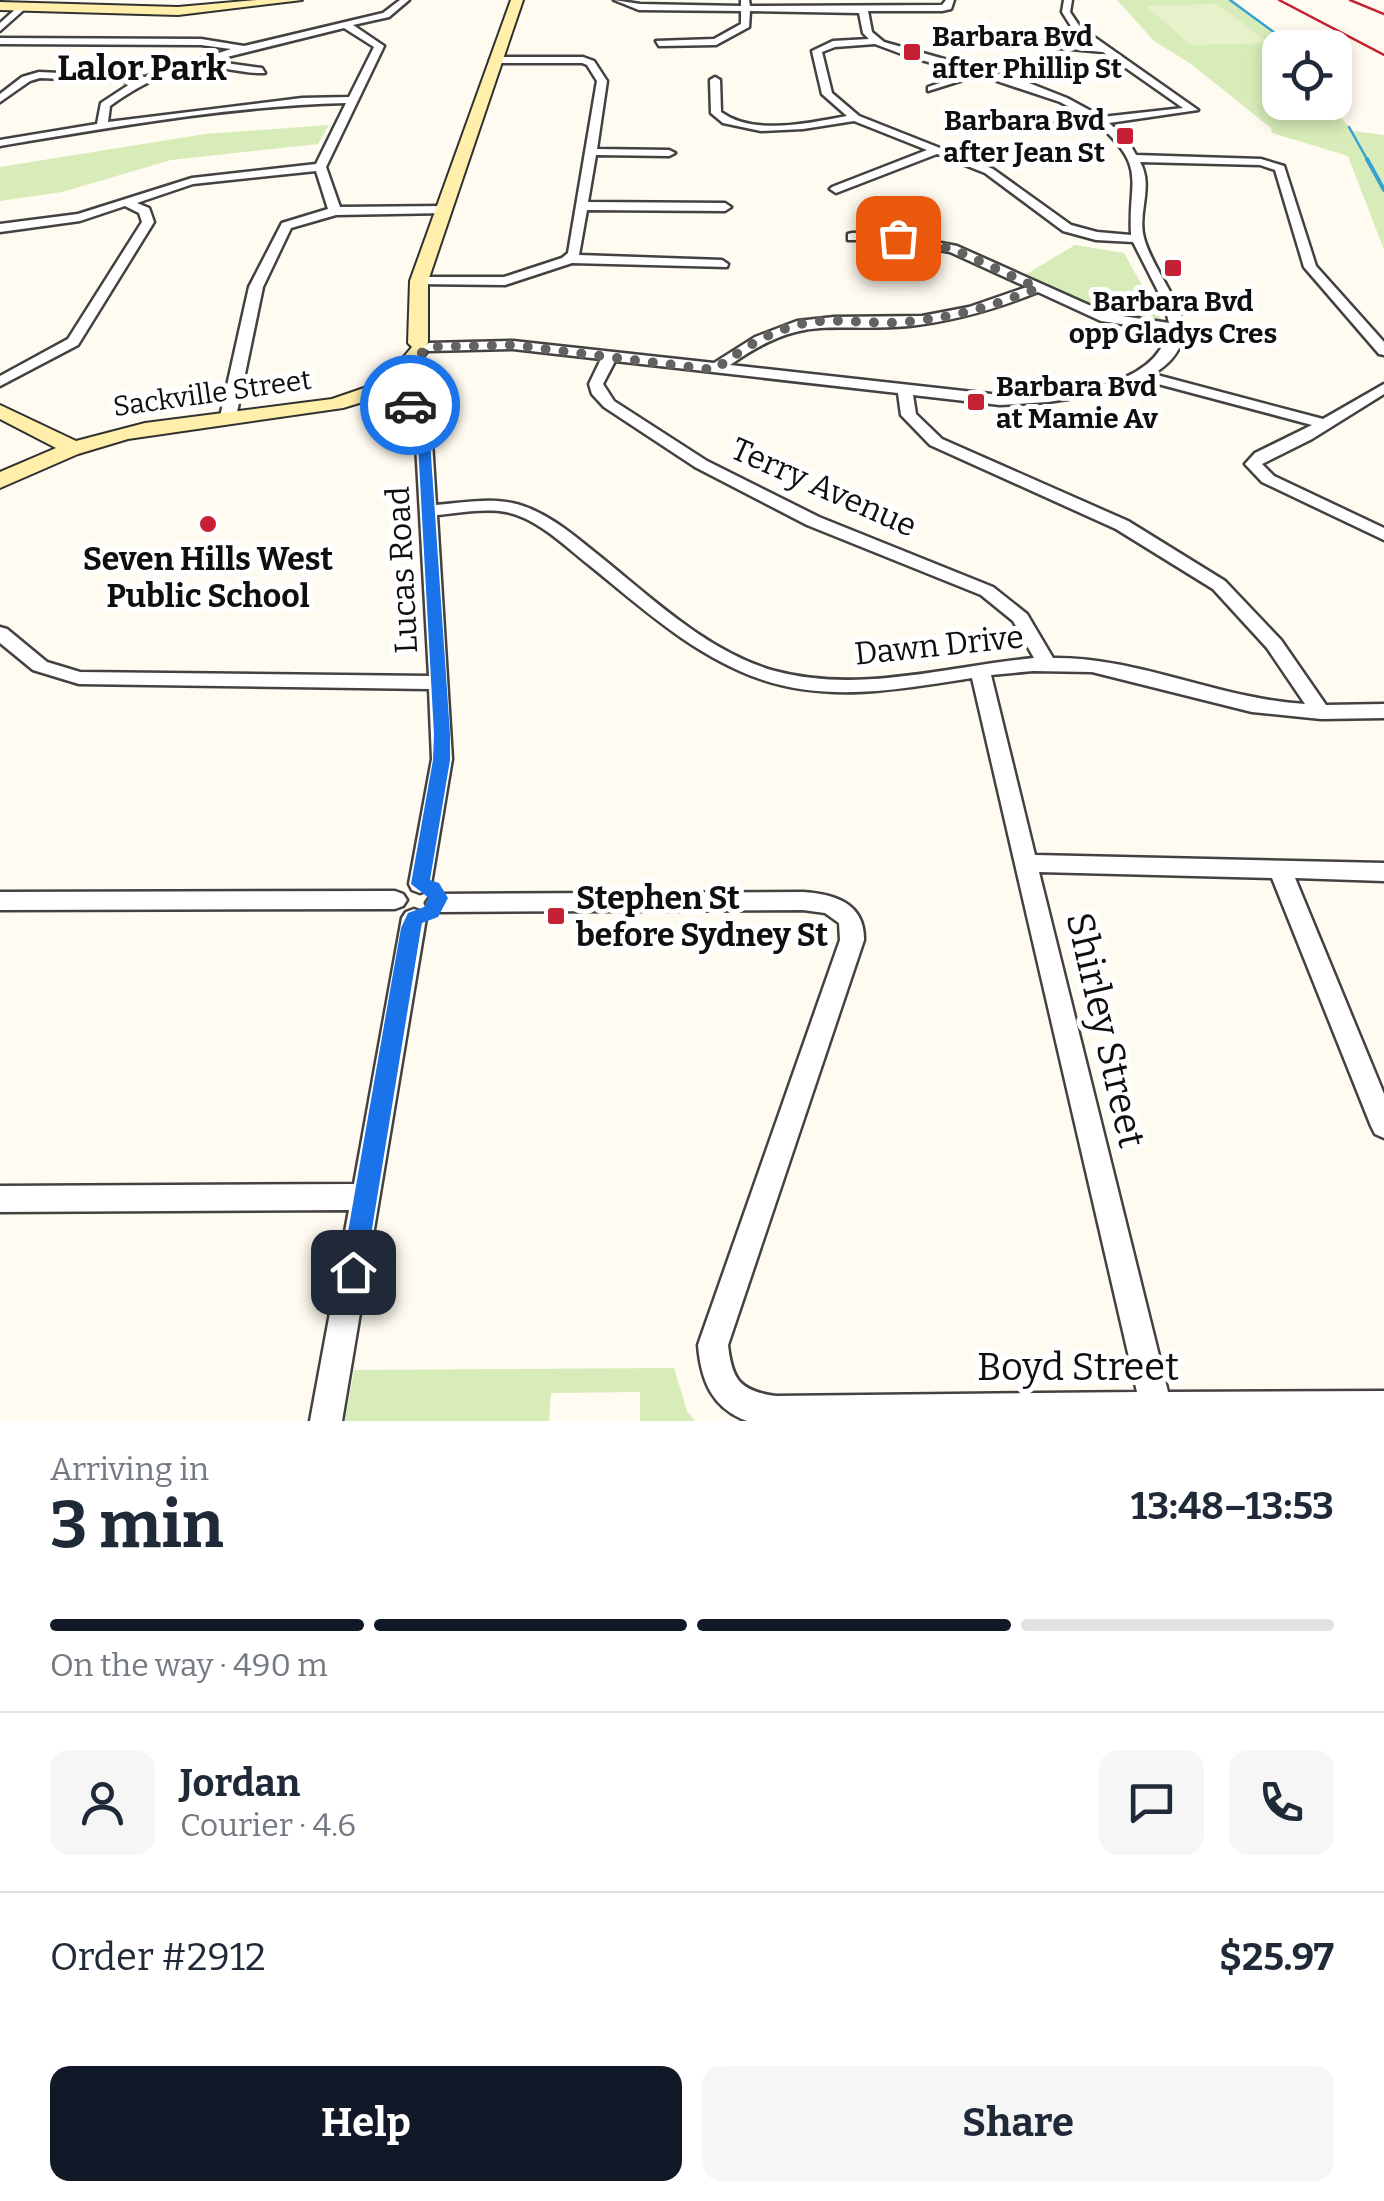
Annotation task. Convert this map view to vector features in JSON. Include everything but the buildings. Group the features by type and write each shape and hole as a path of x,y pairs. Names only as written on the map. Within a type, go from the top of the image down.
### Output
{"street":[{"path":"0,6 191,10 296,0"},
{"path":"102,126 103,110 110,99 150,80 243,49 391,13 405,0"},
{"path":"380,391 403,375 421,347 419,281 514,0"},
{"path":"1026,129 1192,110 1104,50 1069,20 1068,0"},
{"path":"621,2 862,7 948,4"},
{"path":"659,44 716,42 746,25 745,4"},
{"path":"0,28 22,7"},
{"path":"421,347 490,344 905,391 1039,399 1099,391 1141,375 1167,354 1176,328 1174,314 1138,239 1140,179 1134,158 1116,136 1096,120 1048,94 982,72 900,52 874,40 862,7"},
{"path":"335,210 320,167 379,46 345,24"},
{"path":"0,40 201,42 243,49"},
{"path":"874,40 833,44 818,50 828,94 856,118 989,171 1067,228 1096,236 1138,239"},
{"path":"1000,42 1104,50"},
{"path":"495,60 578,60 591,64 602,83 571,258"},
{"path":"201,62 262,71"},
{"path":"932,89 982,72"},
{"path":"0,99 26,78 42,75 150,80"},
{"path":"714,80 716,113 728,122 793,126 856,118"},
{"path":"0,144 102,126 302,101 352,100"},
{"path":"836,188 938,150"},
{"path":"589,152 669,153"},
{"path":"1134,158 1261,162 1280,168 1310,267 1379,335 1384,351"},
{"path":"0,228 57,222 200,180 320,167"},
{"path":"0,382 62,351 81,332 148,222 145,211 126,202"},
{"path":"581,206 725,207"},
{"path":"228,416 256,287 286,226 335,210 444,210"},
{"path":"852,237 882,236 953,249 1106,318 1176,328"},
{"path":"419,281 510,280 571,258 722,264"},
{"path":"714,370 748,345 812,322 899,323 943,318 983,310 1038,288"},
{"name":"Terry Avenue","path":"609,358 596,384 608,404 701,464 813,521 987,591 1020,618 1046,663"},
{"path":"1141,375 1325,424"},
{"path":"1384,388 1253,464 1268,478 1384,535"},
{"name":"Sackville Street","path":"0,482 74,448 142,429 314,409 380,391"},
{"name":"Lucas Road","path":"380,391 414,406 422,416 442,760 420,884 432,888 416,907"},
{"path":"905,391 909,415 936,442 1122,525 1218,585 1274,644 1321,712"},
{"path":"0,411 74,448"},
{"name":"Dawn Drive","path":"428,511 509,507 532,516 723,658 773,677 818,686 878,685 1046,663 1104,668 1246,704 1321,712 1384,711"},
{"path":"0,633 40,666 79,678 438,683"},
{"name":"Shirley Street","path":"980,671 1156,1406"},
{"path":"1028,864 1384,872"},
{"path":"1280,869 1382,1117"},
{"path":"0,901 416,907 803,900 832,904 848,915 852,940 713,1344 717,1374 724,1387 749,1408 772,1418"},
{"path":"326,1421 416,907"},
{"path":"0,1198 366,1197"},
{"name":"Boyd Street","path":"772,1418 814,1409 1156,1406 1197,1414 1384,1407"}],"green space":[{"path":"1117,0 1230,0 1271,30 1262,30 1262,120 1343,120 1353,131 1384,135 1384,250 1348,156 1272,133 1271,128 1191,64 1154,41"},
{"path":"1217,4 1262,38 1262,43 1191,45 1146,6"},
{"path":"329,125 318,144 171,160 62,192 0,201 0,167 205,134"},
{"path":"1075,245 1124,253 1162,321 1092,304 1025,275"},
{"path":"674,1368 687,1411 695,1421 640,1421 640,1392 551,1393 549,1421 345,1421 354,1370"}],"waterway":[{"path":"1230,0 1271,30"},
{"path":"1349,127 1368,161"},
{"path":"1367,159 1384,190"}],"railway":[{"path":"1279,0 1384,55"},
{"path":"1350,0 1384,14"}],"way so far":[{"path":"410,405 380,391 403,375 417,352 429,347 513,345 714,370 748,345 812,322 899,323 943,318 983,310 1038,288 953,249 898,238"}],"place":[{"name":"Barbara Bvd after Phillip St","path":"912,52"},
{"name":"Barbara Bvd after Jean St","path":"1125,136"},
{"name":"Barbara Bvd opp Gladys Cres","path":"1173,268"},
{"name":"Barbara Bvd at Mamie Av","path":"976,402"},
{"name":"Seven Hills West Public School","path":"208,524"},
{"name":"Stephen St before Sydney St","path":"556,916"}],"district":[{"name":"Lalor Park","path":"142,68"}],"route":[{"path":"353,1272 411,928 414,918 432,912 438,903 436,892 420,884 442,760 442,734 423,426 419,411 410,405"}]}
